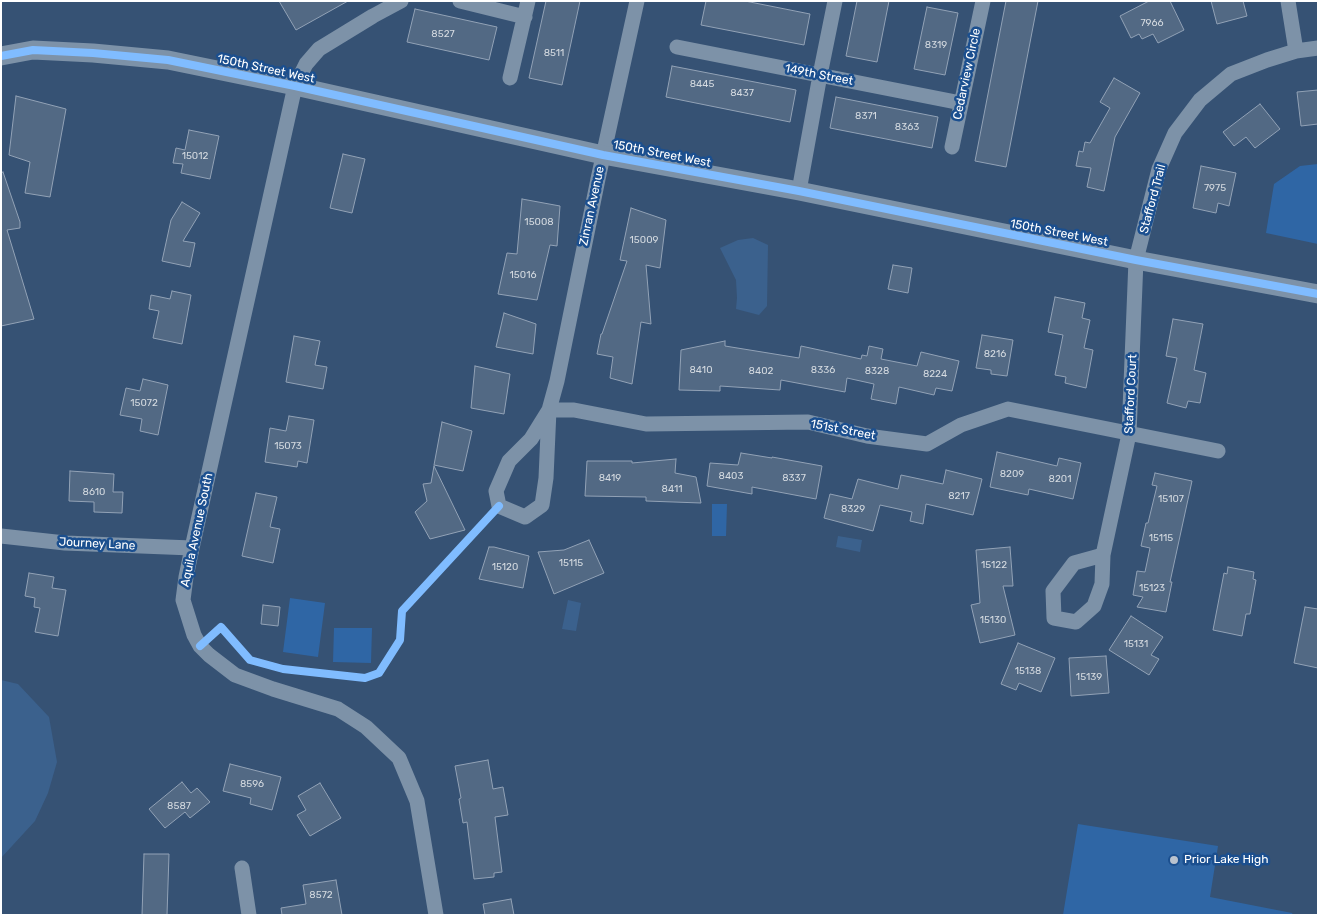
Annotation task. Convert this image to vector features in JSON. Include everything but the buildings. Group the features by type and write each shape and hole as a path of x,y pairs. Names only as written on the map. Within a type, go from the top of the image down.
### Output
{"street":[{"name":"Aquila Avenue South","path":"401,1 319,49 306,64 295,86 192,548 183,600 194,635 200,646 208,655 235,675 338,709 366,727 399,758 417,801 436,915"},
{"path":"460,1 525,17"},
{"path":"510,78 528,1"},
{"name":"Zinran Avenue","path":"549,410 531,439 509,462 496,491 499,506 525,517 542,505 546,478 549,410 557,381 603,154 637,1"},
{"path":"799,191 835,1"},
{"name":"Cedarview Circle","path":"952,147 983,1"},
{"path":"1288,1 1296,51"},
{"name":"149th Street","path":"677,48 961,103"},
{"name":"Stafford Trail","path":"1136,260 1159,169 1175,133 1200,100 1231,74 1296,51 1318,48"},
{"name":"150th Street West","path":"1,56 32,50 168,60 603,154 799,191 1136,260 1318,294"},
{"name":"Stafford Court","path":"1103,555 1074,562 1053,591 1054,618 1076,622 1094,606 1102,584 1103,555 1129,434 1136,260"},
{"name":"151st Street","path":"549,410 574,410 646,424 808,422 866,436 927,444 961,425 1008,409 1218,451"},
{"name":"Journey Lane","path":"1,536 65,543 192,548"},
{"path":"242,868 249,915"}],"shaded area":[{"path":"1318,164 1318,244 1266,233 1274,184 1300,166"},
{"path":"753,238 768,245 767,306 759,315 736,309 736,280 720,248 738,240"},
{"path":"712,504 727,504 726,536 712,536"},
{"path":"838,536 862,540 860,552 836,547"},
{"path":"290,598 325,603 318,657 283,652"},
{"path":"568,600 581,603 576,631 562,629"},
{"path":"334,628 372,628 371,663 333,662"},
{"path":"1,680 18,684 49,717 57,762 48,793 35,821 1,858"},
{"path":"1078,824 1218,846 1210,897 1292,913 1293,915 1063,915"}],"cycle path":[{"path":"1,56 33,50 168,60 295,86 603,155 799,191 1136,260 1318,294"},
{"path":"200,646 221,627 250,660 283,669 365,678 379,673 400,640 402,611 499,506"}],"place":[{"name":"Prior Lake High","path":"1174,860"}]}
